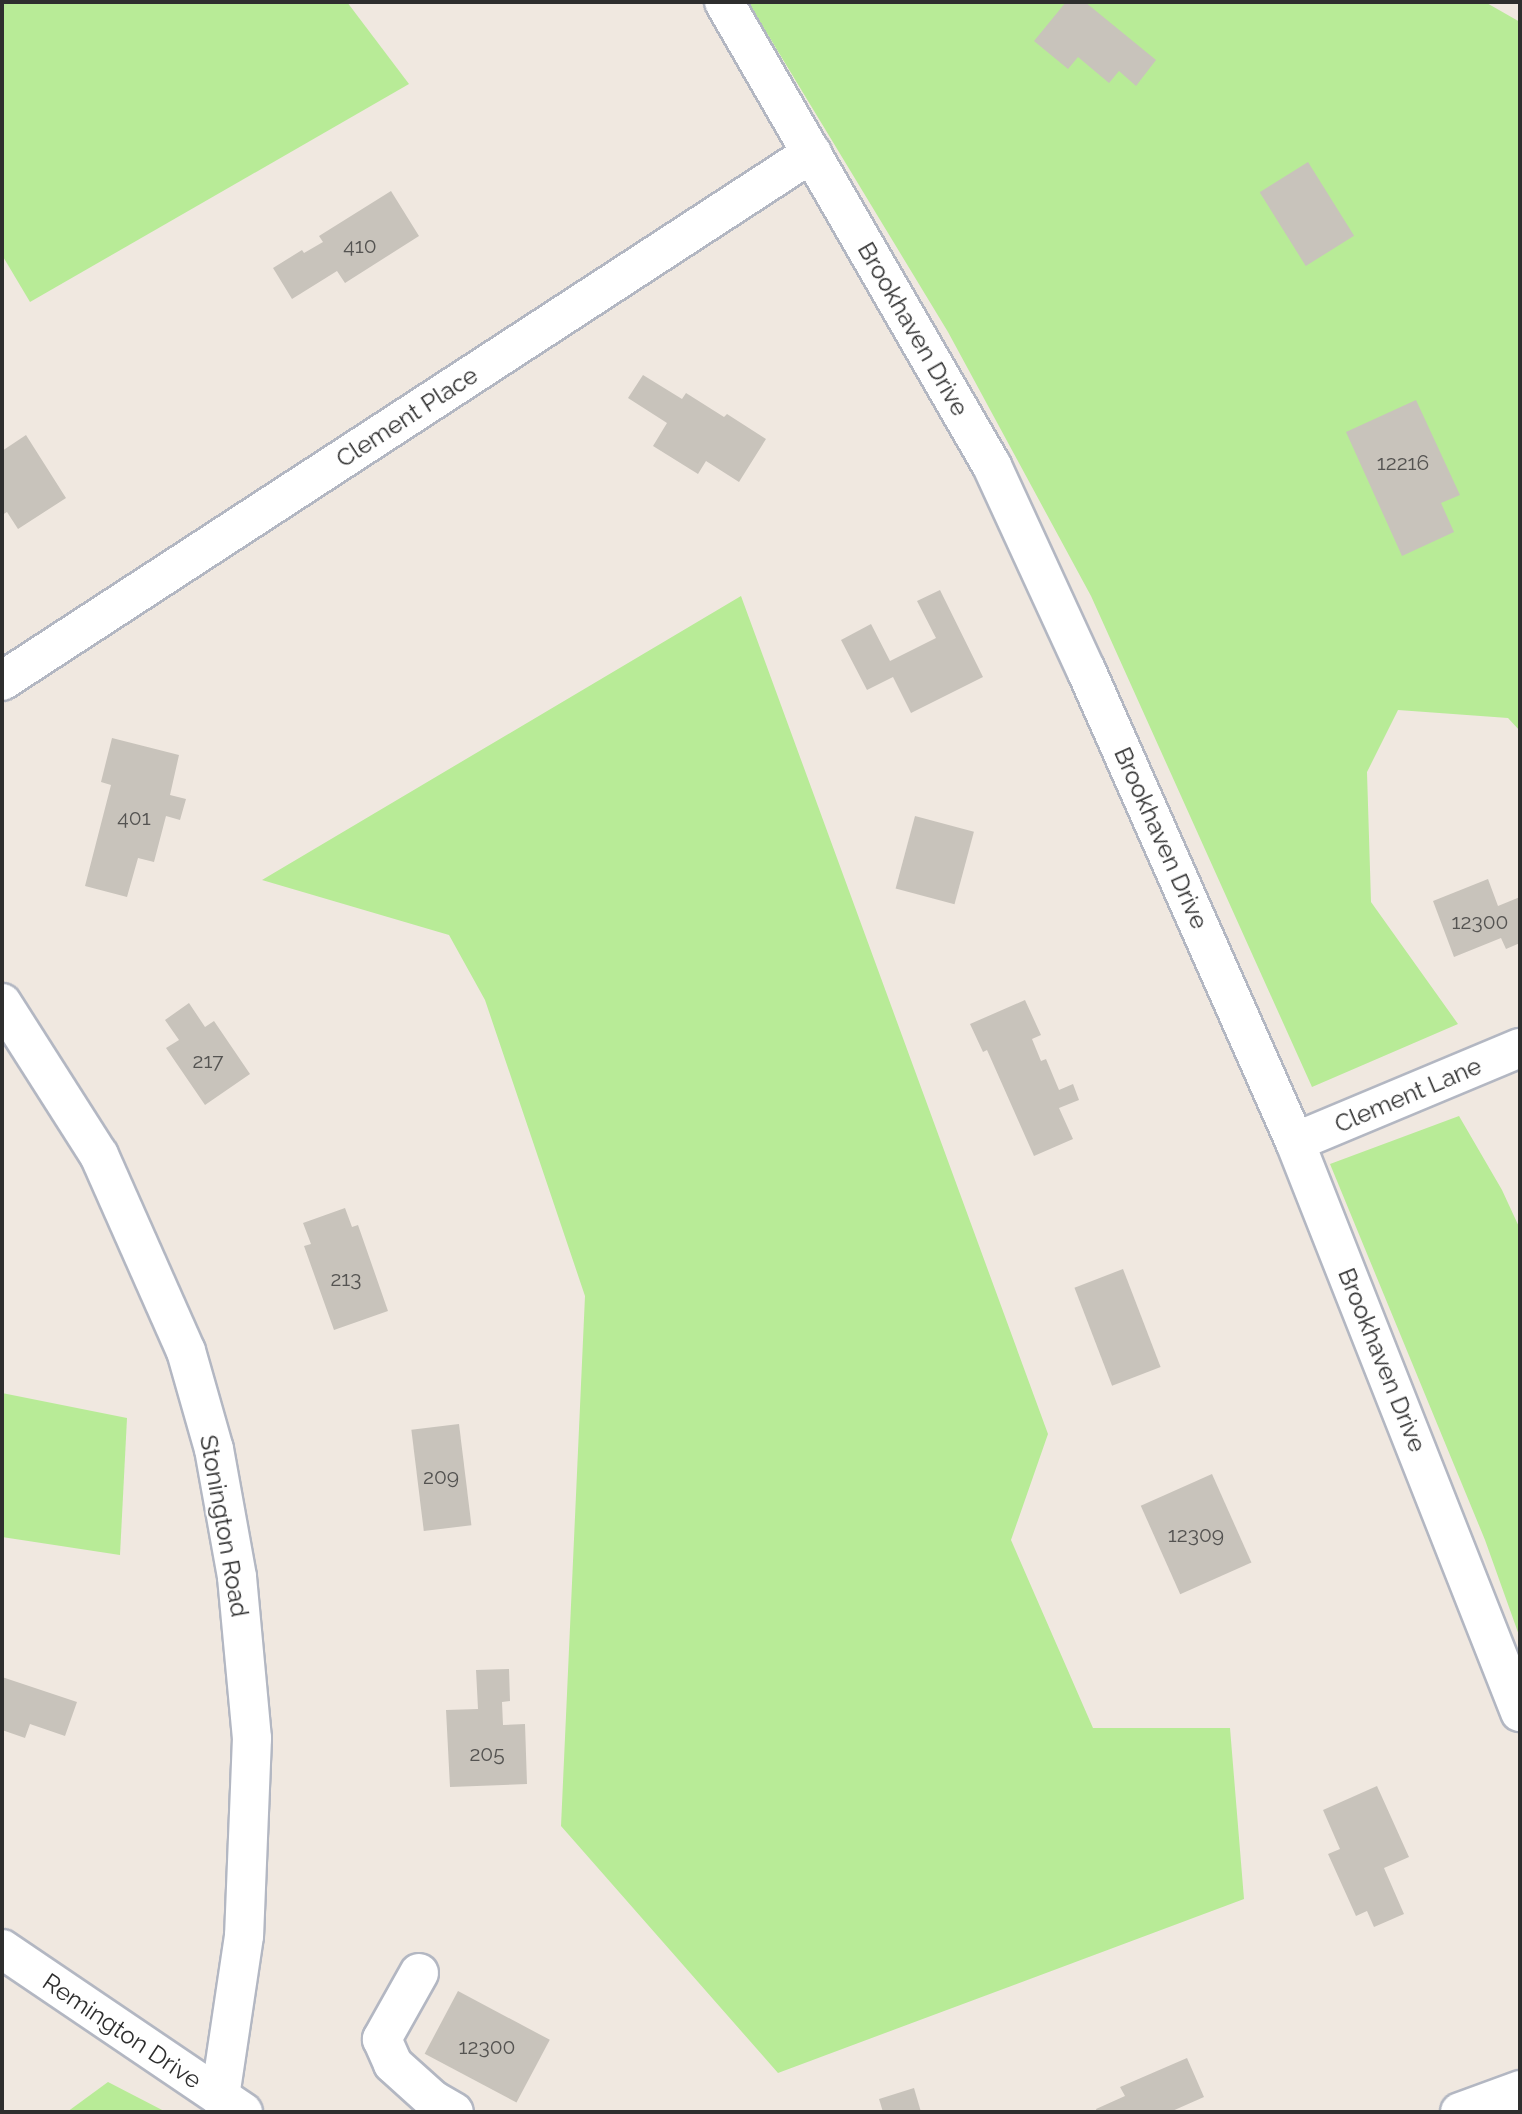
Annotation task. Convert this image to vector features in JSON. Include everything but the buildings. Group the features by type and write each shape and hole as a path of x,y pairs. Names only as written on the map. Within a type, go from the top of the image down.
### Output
{"street":[{"name":"Brookhaven Drive","path":"724,2 992,466 1092,683 1295,1142 1520,1712"},
{"name":"Clement Place","path":"2,681 812,153"},
{"name":"Stonington Road","path":"2,1003 99,1155 186,1351 214,1449 237,1577 252,1738 244,1936 232,2105"},
{"name":"Clement Lane","path":"1295,1142 1520,1048"},
{"name":"Remington Drive","path":"2,1949 232,2105"},
{"path":"419,1973 382,2039 393,2064 433,2101 454,2112"},
{"path":"1460,2112 1520,2090"}],"green space":[{"path":"2,2 347,2 409,84 30,302 2,255"},
{"path":"748,2 1485,2 1520,22 1520,731 1508,718 1398,710 1367,772 1371,902 1458,1024 1312,1087 1091,596 948,332"},
{"path":"741,596 1048,1434 1011,1540 1093,1728 1230,1728 1244,1899 778,2073 561,1826 585,1296 485,1000 449,935 262,880"},
{"path":"1459,1116 1502,1190 1520,1229 1520,1638 1485,1540 1330,1164"},
{"path":"2,1393 127,1418 120,1555 2,1537"},
{"path":"108,2082 166,2112 67,2112"}]}
